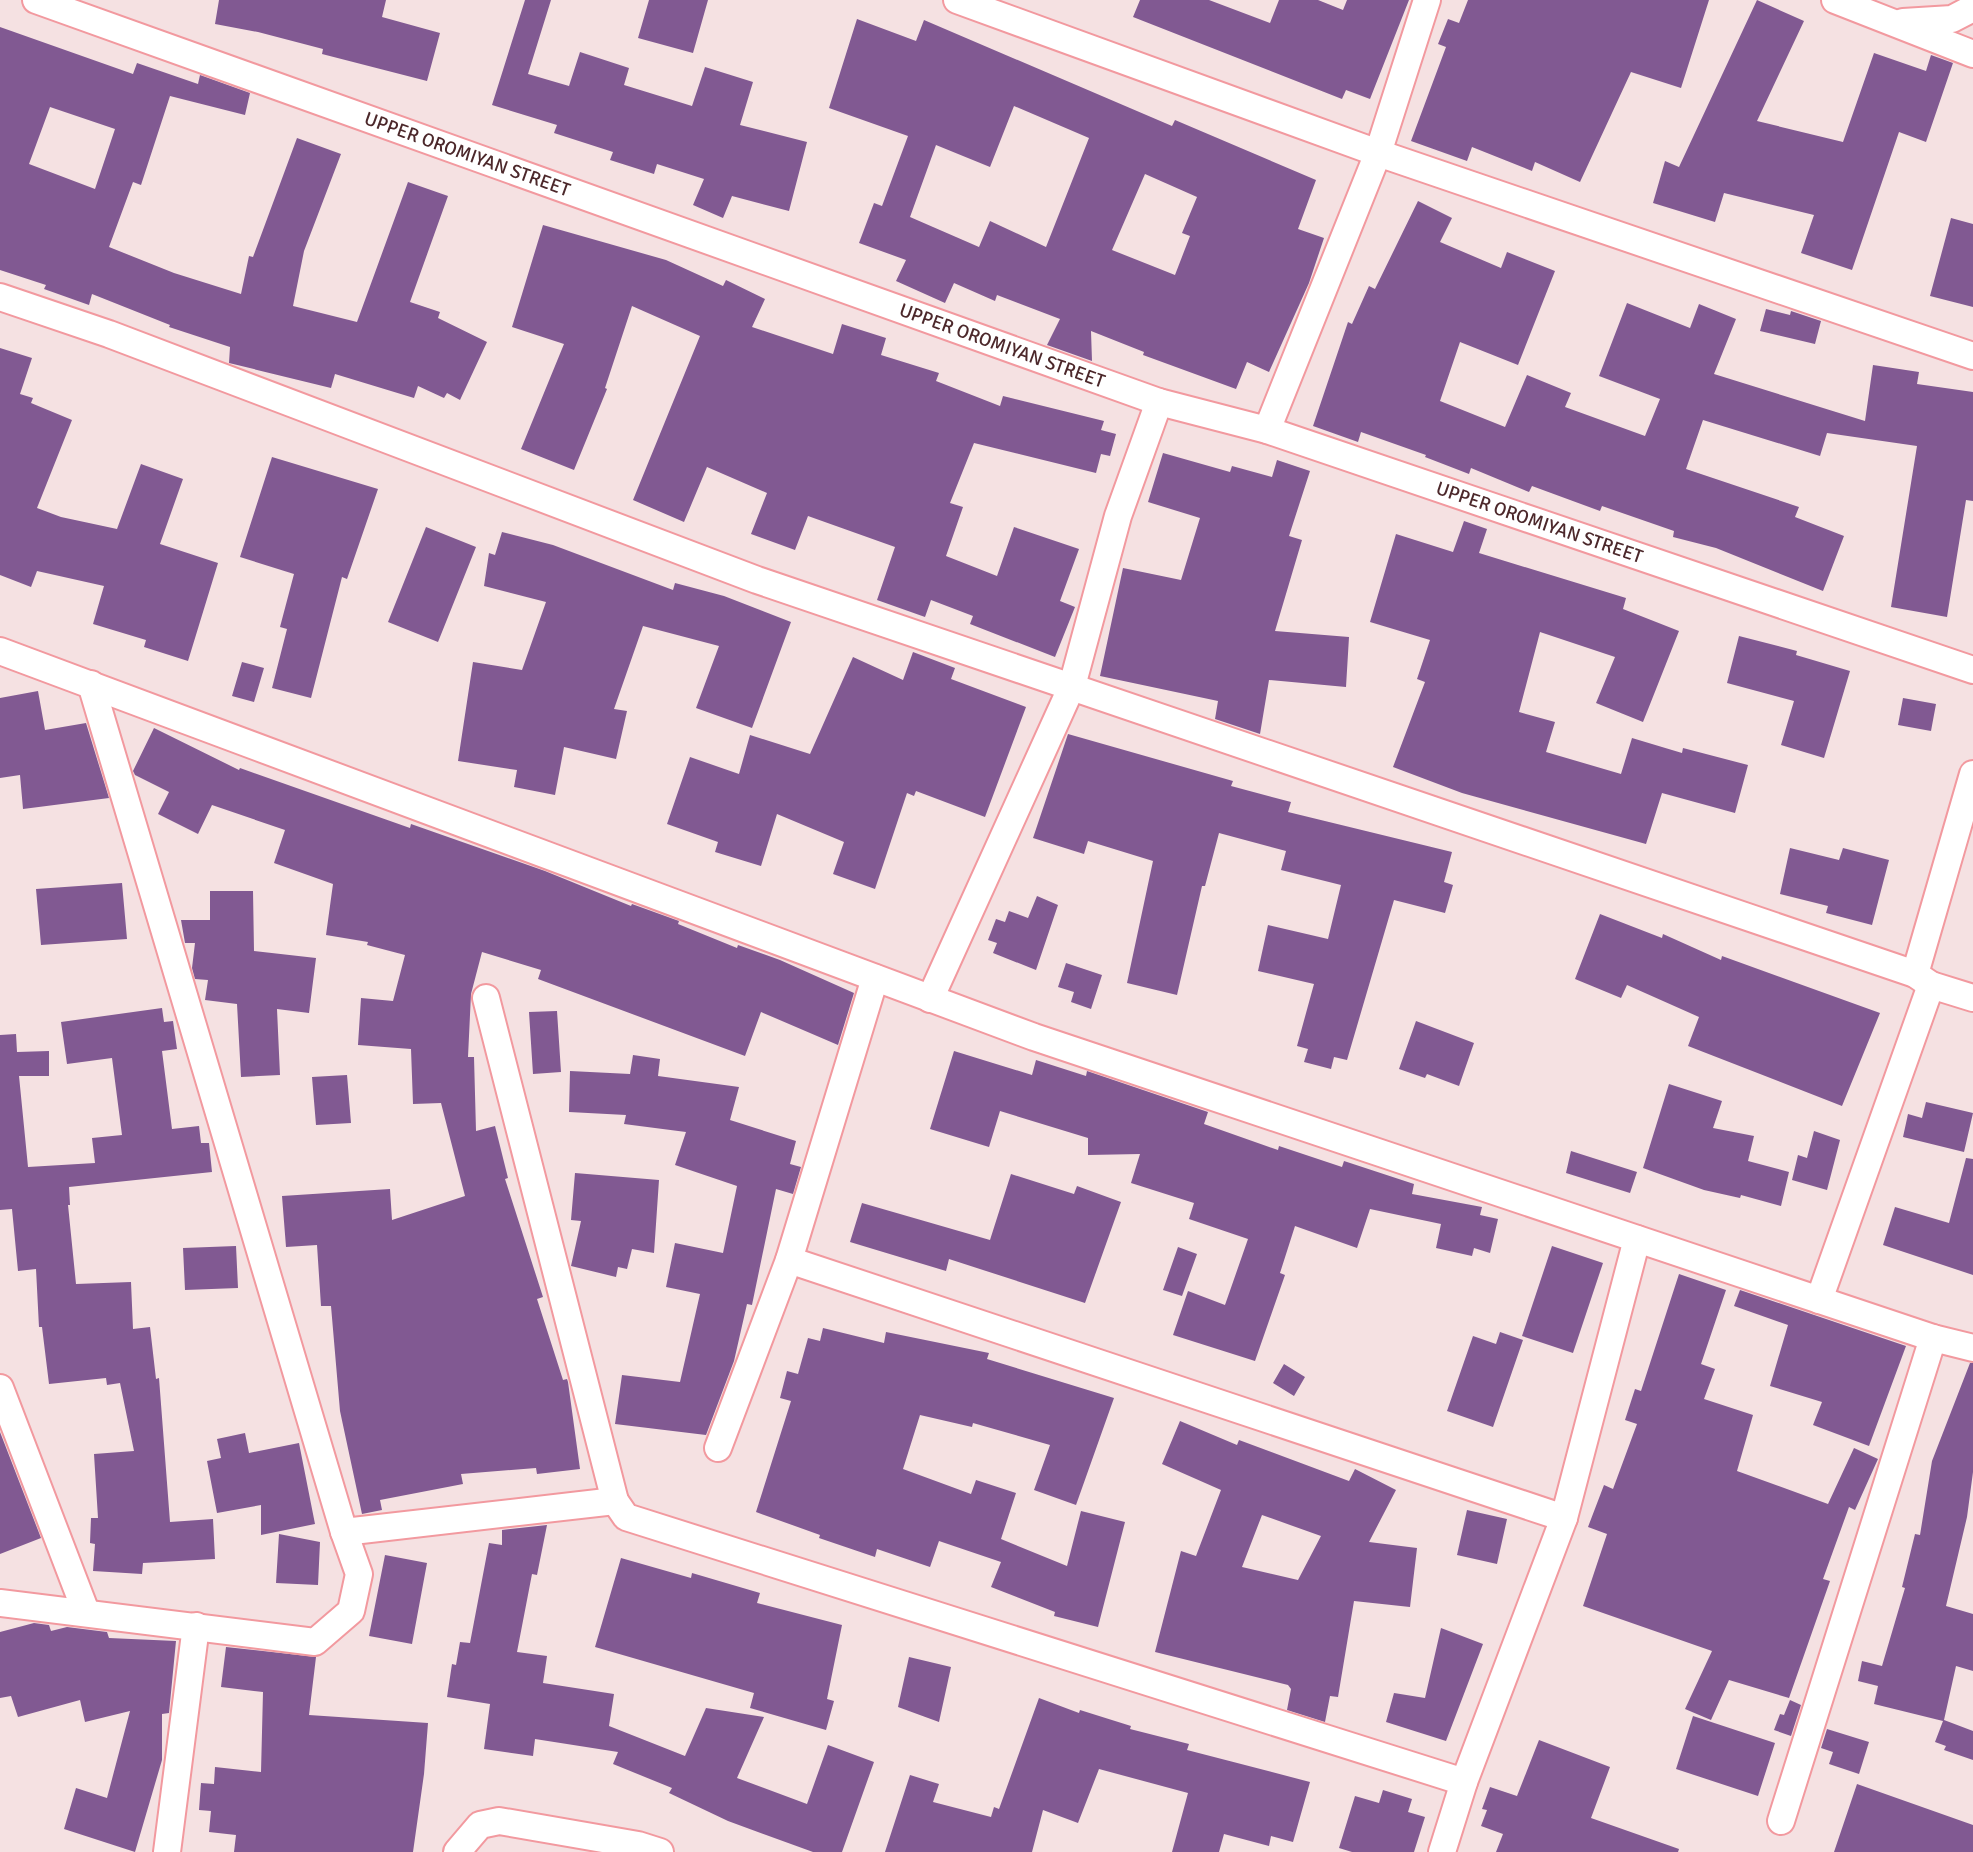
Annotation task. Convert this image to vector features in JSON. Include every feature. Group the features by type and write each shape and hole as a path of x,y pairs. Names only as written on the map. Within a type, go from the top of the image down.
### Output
{"street":[{"name":"UPPER OROMIYAN STREET","path":"36,0 1159,402 1267,430 1973,670"},
{"path":"957,0 1378,153 1973,356"},
{"path":"1267,430 1378,153 1427,0"},
{"path":"1835,0 1973,54"},
{"path":"1898,23 1952,19 1973,8"},
{"path":"0,297 109,334 757,580 1072,686 1973,998"},
{"path":"930,999 1072,686 1118,516 1159,402"},
{"path":"0,652 1034,1037 1933,1338 1973,1348"},
{"path":"0,1602 315,1642 351,1611 359,1574 344,1532 91,684"},
{"path":"1819,1300 1923,980 1973,774"},
{"path":"718,1448 789,1260 876,978"},
{"path":"486,998 615,1501 626,1517 1464,1782"},
{"path":"1443,1852 1464,1782 1564,1518 1637,1239"},
{"path":"789,1260 1564,1518"},
{"path":"1782,1821 1933,1338"},
{"path":"0,1388 86,1612"},
{"path":"344,1532 615,1501"},
{"path":"167,1852 196,1626"},
{"path":"457,1852 480,1825 499,1821 638,1845 660,1852"}],"building":[{"path":"219,0 386,0 382,17 440,33 427,81 322,54 323,49 215,24"},
{"path":"525,0 551,0 528,74 569,86 580,52 629,68 624,85 692,106 705,67 753,82 740,125 807,142 789,211 732,196 723,218 693,205 704,179 657,164 654,174 610,160 613,152 554,133 557,125 492,105"},
{"path":"649,0 708,0 693,53 638,38"},
{"path":"1140,0 1209,0 1270,23 1279,0 1318,0 1343,10 1347,0 1409,0 1370,99 1346,90 1342,99 1133,17"},
{"path":"1468,0 1709,0 1681,88 1631,72 1580,182 1535,162 1532,171 1472,147 1467,161 1411,141 1446,47 1438,44 1448,19 1459,23"},
{"path":"1757,0 1804,21 1757,121 1843,142 1874,53 1926,71 1931,55 1953,63 1926,142 1899,132 1852,270 1801,253 1814,215 1724,193 1715,222 1653,203 1665,161 1679,167"},
{"path":"857,19 916,41 924,20 1172,126 1175,120 1316,180 1298,229 1324,238 1309,283 1269,372 1247,362 1236,389 1143,355 1144,352 1091,331 1092,361 1047,345 1060,319 997,295 995,301 954,283 945,303 896,281 906,260 859,243 874,203 882,206 908,136 829,108","holes":["1014,106 1089,138 1046,247 990,221 979,247 910,217 936,145 990,167","1145,174 1197,197 1182,233 1190,236 1175,275 1112,250"]},
{"path":"0,27 133,74 137,63 198,84 200,75 250,93 245,115 170,96 141,185 133,182 109,247 174,273 241,294 249,256 253,257 297,138 341,154 304,251 293,306 357,322 408,182 448,196 410,302 440,312 438,318 487,342 460,400 447,393 444,398 418,386 414,398 335,374 331,388 229,363 230,347 169,327 170,325 92,294 89,305 44,289 46,285 0,270","holes":["50,107 115,129 95,189 29,164"]},
{"path":"1418,201 1452,218 1440,242 1501,268 1507,252 1555,271 1518,365 1460,342 1440,401 1505,427 1527,375 1571,393 1565,407 1645,436 1660,399 1599,376 1627,303 1690,328 1699,304 1736,319 1714,374 1865,421 1873,365 1919,372 1917,384 1973,392 1973,501 1966,500 1947,617 1891,607 1917,446 1827,433 1820,456 1703,420 1686,469 1799,507 1795,517 1844,536 1823,591 1716,548 1673,537 1674,531 1602,506 1600,511 1532,486 1529,492 1471,468 1469,474 1425,457 1426,455 1361,432 1358,442 1313,426 1348,322 1352,324 1369,286 1375,289"},
{"path":"1951,218 1973,224 1973,307 1930,296"},
{"path":"543,225 666,260 723,286 726,280 765,299 752,327 833,354 842,324 886,338 881,355 939,373 936,381 1000,406 1003,396 1104,421 1101,430 1116,434 1110,456 1101,454 1096,473 974,443 950,503 963,507 946,556 997,576 1014,527 1079,549 1060,601 1075,607 1055,657 970,624 973,616 931,600 925,617 877,600 895,547 808,516 795,550 751,534 767,493 707,467 684,522 633,500 700,336 632,306 605,388 607,389 574,470 521,449 564,344 512,327"},
{"path":"1766,309 1790,315 1791,311 1821,321 1815,344 1760,331"},
{"path":"0,348 32,358 20,394 33,398 31,403 72,420 37,508 61,517 117,529 141,464 183,479 160,544 218,563 188,661 144,647 146,640 93,624 104,586 37,571 31,587 0,575"},
{"path":"1163,453 1230,472 1232,466 1272,477 1277,460 1310,471 1289,536 1302,540 1275,631 1349,637 1346,687 1269,680 1260,734 1215,719 1218,701 1100,676 1123,568 1181,580 1200,518 1148,502"},
{"path":"272,457 378,489 347,579 342,577 311,698 272,688 287,629 280,627 294,574 240,557"},
{"path":"1464,521 1487,529 1479,553 1626,598 1623,609 1679,631 1643,722 1596,703 1615,657 1540,632 1519,712 1555,722 1546,752 1621,774 1632,738 1682,753 1683,748 1748,765 1735,813 1662,793 1646,844 1462,793 1393,767 1425,682 1417,679 1430,640 1370,622 1396,534 1453,552"},
{"path":"426,527 476,547 438,642 388,622"},
{"path":"502,532 553,545 673,590 675,583 724,596 791,622 752,728 696,708 719,646 643,626 614,709 627,711 616,759 564,747 555,795 514,787 517,770 458,761 473,662 522,670 546,602 484,586 489,553 495,555"},
{"path":"1739,636 1797,651 1796,655 1850,671 1824,758 1781,745 1794,701 1727,683"},
{"path":"913,652 955,668 951,679 1026,707 985,817 916,791 914,796 907,793 875,889 833,874 844,842 777,814 761,866 715,852 718,842 667,824 690,757 739,774 750,735 810,754 853,657 903,680"},
{"path":"242,662 264,668 254,702 232,696"},
{"path":"38,691 45,730 86,723 109,798 23,809 20,775 0,778 0,698"},
{"path":"1903,698 1936,704 1931,731 1898,725"},
{"path":"154,728 239,770 240,768 410,828 411,824 545,871 631,906 632,904 679,921 678,924 737,948 738,945 780,960 854,993 838,1045 761,1012 745,1056 538,979 541,970 482,952 471,994 468,1057 474,1057 476,1131 495,1126 508,1178 505,1179 543,1297 537,1299 563,1380 567,1379 568,1382 580,1469 537,1474 536,1468 461,1474 463,1484 380,1500 382,1510 362,1514 340,1411 331,1306 321,1306 317,1245 286,1247 282,1196 390,1189 392,1220 465,1196 441,1103 413,1104 411,1049 358,1045 361,998 393,1001 405,955 367,945 368,942 326,935 333,884 274,863 285,830 212,805 198,834 158,814 169,792 135,775 133,771"},
{"path":"1068,734 1233,781 1231,786 1291,802 1288,812 1452,852 1444,882 1453,885 1445,913 1394,900 1347,1060 1334,1057 1331,1069 1304,1062 1308,1049 1297,1046 1314,984 1258,971 1268,925 1328,939 1341,885 1281,870 1286,851 1219,833 1205,886 1202,886 1177,995 1127,983 1153,861 1088,841 1084,854 1033,838"},
{"path":"1790,848 1839,860 1843,848 1889,860 1872,925 1826,913 1828,906 1780,894"},
{"path":"122,883 127,939 41,945 36,889"},
{"path":"210,891 253,891 254,951 316,958 309,1013 277,1009 280,1075 241,1077 237,1004 205,1000 208,980 195,979 192,968 195,943 185,943 181,920 210,920"},
{"path":"1037,896 1058,905 1036,970 993,953 997,943 988,940 996,919 1005,922 1009,911 1028,918"},
{"path":"1600,914 1662,938 1663,934 1721,960 1722,956 1880,1013 1842,1106 1688,1046 1699,1017 1627,985 1621,998 1575,979"},
{"path":"1066,963 1102,975 1091,1009 1071,1002 1074,992 1058,987"},
{"path":"162,1008 164,1022 173,1021 177,1049 162,1051 172,1129 199,1126 201,1143 209,1143 212,1172 69,1187 68,1205 76,1284 131,1282 133,1329 150,1327 156,1379 159,1378 170,1522 213,1519 215,1559 143,1563 142,1574 93,1571 95,1544 90,1543 91,1518 98,1518 94,1454 134,1451 120,1383 107,1385 106,1378 49,1384 42,1327 39,1327 36,1269 18,1271 12,1209 0,1210 0,1035 16,1034 17,1052 49,1051 49,1076 19,1076 28,1167 95,1163 92,1138 122,1135 112,1058 67,1064 61,1022"},
{"path":"557,1011 561,1072 533,1074 529,1012"},
{"path":"1416,1021 1474,1043 1459,1086 1427,1074 1425,1078 1399,1069"},
{"path":"954,1051 1032,1075 1036,1060 1086,1076 1087,1071 1208,1112 1204,1124 1278,1150 1279,1146 1342,1167 1344,1161 1414,1184 1412,1194 1482,1207 1480,1215 1498,1219 1490,1253 1474,1248 1472,1256 1436,1248 1441,1224 1370,1209 1357,1248 1295,1226 1280,1273 1285,1275 1255,1361 1173,1335 1188,1291 1225,1305 1248,1239 1189,1219 1194,1203 1131,1183 1140,1154 1088,1155 1088,1138 1000,1111 989,1147 930,1129"},
{"path":"633,1055 660,1059 658,1076 739,1087 730,1120 796,1141 790,1164 801,1167 793,1194 776,1189 752,1305 747,1304 734,1361 706,1435 615,1424 622,1375 680,1382 700,1294 666,1287 675,1243 723,1253 737,1186 675,1165 686,1132 624,1124 626,1115 569,1112 570,1071 630,1074"},
{"path":"347,1075 351,1123 316,1125 312,1077"},
{"path":"1669,1084 1722,1101 1713,1128 1754,1136 1748,1161 1789,1172 1781,1206 1741,1195 1740,1198 1704,1190 1643,1168"},
{"path":"1926,1102 1973,1113 1964,1152 1903,1137 1908,1114 1922,1118"},
{"path":"1814,1131 1840,1140 1827,1190 1792,1180 1798,1155 1807,1158"},
{"path":"1571,1151 1637,1172 1630,1193 1566,1173"},
{"path":"1966,1158 1973,1159 1973,1275 1883,1245 1895,1207 1949,1223"},
{"path":"575,1173 659,1180 654,1253 632,1249 627,1269 618,1267 616,1277 571,1266 581,1221 571,1220"},
{"path":"1011,1174 1074,1194 1077,1186 1121,1202 1085,1303 949,1259 946,1271 850,1242 862,1203 990,1240"},
{"path":"236,1246 238,1288 185,1290 183,1248"},
{"path":"1552,1246 1603,1263 1573,1353 1522,1336"},
{"path":"1178,1247 1197,1254 1182,1296 1163,1290"},
{"path":"1679,1274 1726,1290 1701,1364 1715,1369 1704,1399 1753,1415 1737,1471 1828,1504 1854,1448 1878,1459 1855,1510 1849,1507 1823,1579 1830,1581 1789,1698 1729,1680 1711,1720 1685,1709 1712,1651 1583,1606 1607,1534 1588,1527 1604,1485 1613,1489 1637,1424 1625,1420 1635,1389 1641,1391"},
{"path":"1740,1290 1906,1346 1869,1446 1813,1425 1822,1402 1770,1386 1788,1325 1734,1306"},
{"path":"823,1328 884,1343 886,1332 989,1353 987,1359 1114,1398 1076,1505 1034,1490 1050,1445 973,1423 972,1427 920,1415 903,1469 971,1494 976,1480 1016,1493 1001,1539 1067,1566 1081,1511 1125,1522 1098,1627 1054,1616 1055,1612 991,1587 1001,1562 939,1541 930,1567 877,1549 875,1557 756,1512 791,1401 780,1398 787,1371 798,1374 808,1338 820,1341"},
{"path":"1500,1332 1523,1340 1493,1427 1447,1411 1473,1336 1496,1344"},
{"path":"1970,1363 1973,1363 1973,1472 1967,1517 1946,1606 1973,1614 1973,1671 1956,1666 1944,1720 1973,1731 1973,1760 1944,1750 1946,1746 1935,1742 1943,1721 1874,1704 1878,1686 1858,1681 1862,1661 1882,1666 1905,1588 1902,1587 1915,1534 1920,1535 1932,1461"},
{"path":"1284,1364 1305,1377 1294,1396 1273,1383"},
{"path":"1180,1421 1237,1445 1239,1440 1349,1481 1355,1469 1396,1490 1369,1542 1417,1548 1410,1607 1354,1601 1338,1697 1330,1696 1325,1722 1287,1710 1291,1689 1288,1685 1155,1652 1181,1551 1196,1556 1221,1490 1162,1464","holes":["1262,1515 1321,1536 1298,1580 1242,1567"]},
{"path":"0,1432 41,1538 0,1554"},
{"path":"245,1433 249,1453 299,1443 315,1524 261,1535 261,1505 217,1513 207,1461 221,1458 217,1439"},
{"path":"1467,1510 1507,1519 1497,1564 1457,1555"},
{"path":"547,1525 537,1575 532,1574 517,1652 547,1656 543,1683 614,1694 609,1726 685,1756 706,1708 764,1717 737,1778 807,1804 828,1745 874,1762 842,1852 813,1852 728,1821 669,1793 672,1788 613,1764 618,1752 535,1739 533,1756 484,1749 490,1704 447,1697 452,1664 456,1665 460,1642 470,1643 489,1543 502,1545 502,1530"},
{"path":"279,1534 320,1542 318,1585 276,1583"},
{"path":"385,1555 427,1563 412,1644 369,1636"},
{"path":"621,1558 691,1578 692,1573 760,1593 757,1603 842,1625 827,1699 834,1701 826,1730 750,1708 754,1693 595,1647"},
{"path":"34,1623 49,1625 51,1631 67,1627 107,1632 109,1638 176,1641 169,1713 162,1714 162,1760 135,1852 64,1829 76,1788 107,1798 130,1711 85,1722 80,1700 18,1717 11,1696 0,1698 0,1632"},
{"path":"1441,1628 1483,1644 1446,1741 1386,1722 1394,1693 1425,1698"},
{"path":"226,1647 316,1657 309,1715 428,1723 413,1852 234,1852 236,1835 209,1832 211,1811 199,1810 201,1783 214,1784 215,1767 261,1772 263,1692 221,1687"},
{"path":"909,1657 951,1667 939,1722 898,1707"},
{"path":"1039,1698 1079,1713 1080,1710 1131,1726 1130,1729 1189,1744 1187,1750 1310,1782 1293,1842 1271,1836 1269,1846 1224,1834 1219,1852 1172,1852 1188,1793 1099,1769 1078,1823 1043,1810 1032,1852 885,1852 910,1775 939,1784 933,1802 991,1817 994,1807 999,1809"},
{"path":"1790,1700 1801,1705 1791,1736 1774,1730 1780,1714 1784,1715"},
{"path":"1693,1716 1775,1743 1758,1796 1676,1769"},
{"path":"1827,1729 1869,1742 1859,1774 1829,1764 1833,1752 1821,1748"},
{"path":"1539,1740 1610,1767 1591,1818 1679,1849 1678,1852 1496,1852 1503,1834 1481,1826 1487,1810 1482,1809 1490,1787 1517,1796"},
{"path":"1857,1784 1973,1825 1973,1852 1834,1852"},
{"path":"1383,1790 1412,1799 1408,1812 1425,1817 1414,1852 1352,1852 1339,1848 1355,1796 1379,1803"}]}
